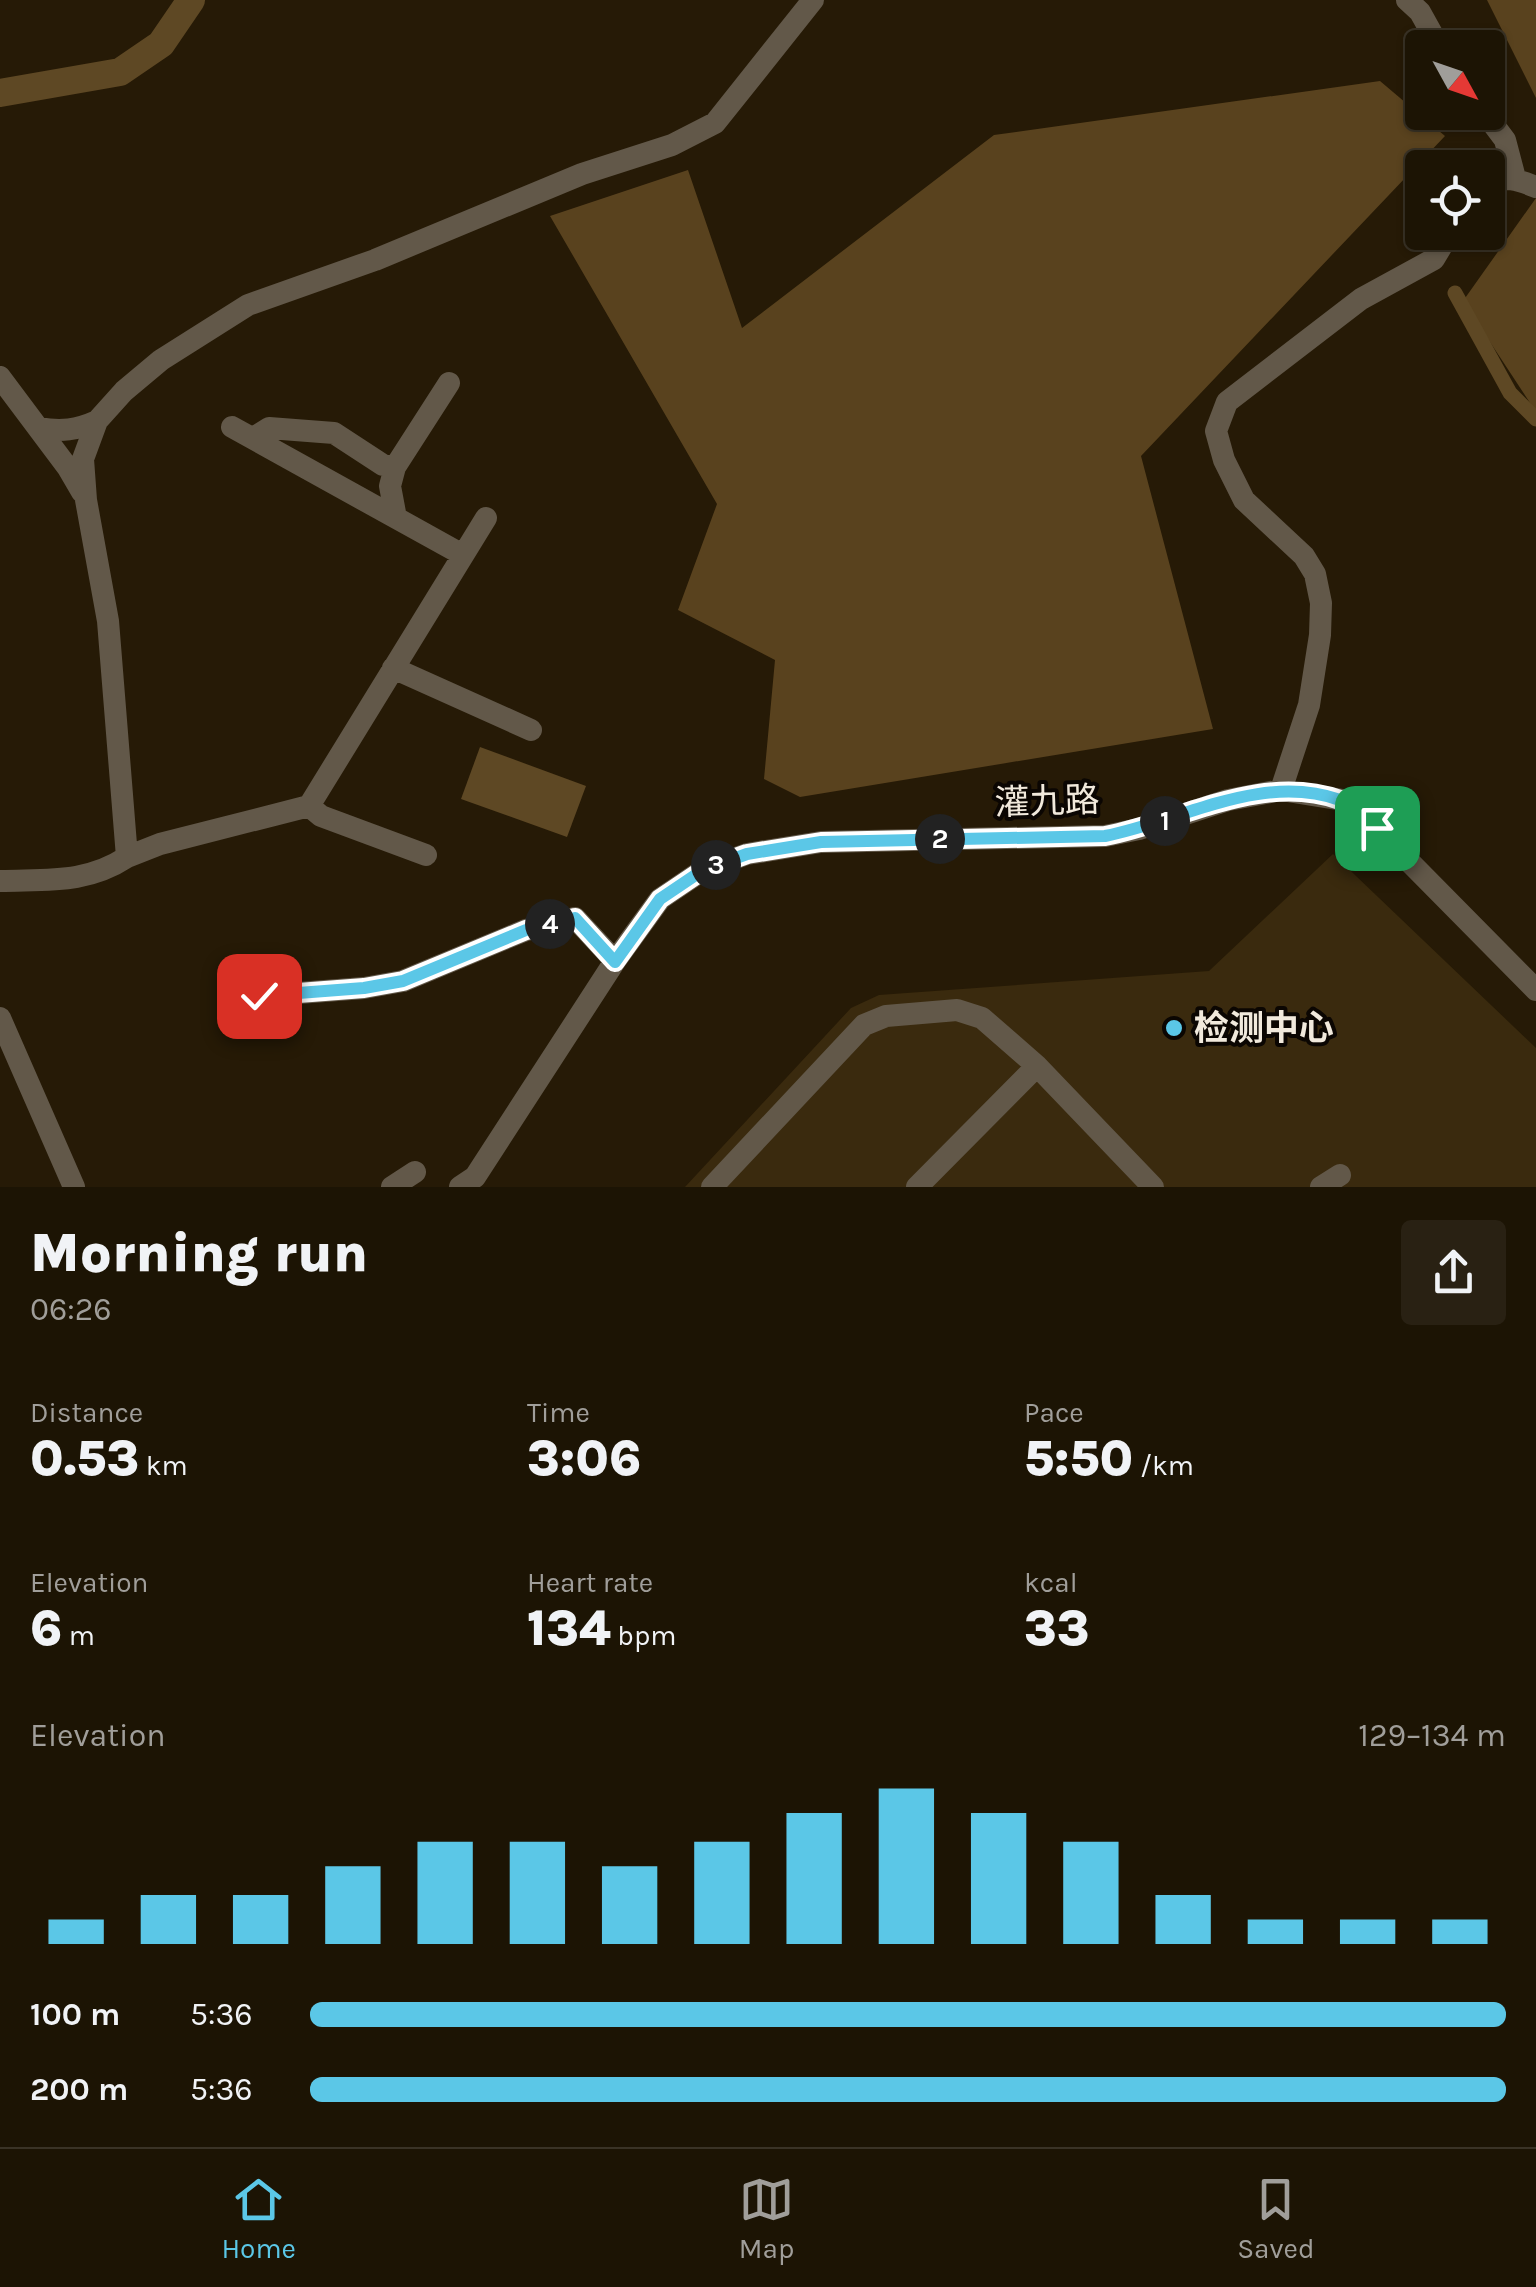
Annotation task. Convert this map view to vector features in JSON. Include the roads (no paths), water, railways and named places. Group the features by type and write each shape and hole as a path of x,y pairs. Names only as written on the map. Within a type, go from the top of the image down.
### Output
{"street":[{"path":"127,857 108,621 86,500 83,459 97,421 124,391 161,360 248,305 374,260 582,174 672,146 715,123 813,0"},
{"path":"1407,0 1420,12 1430,30"},
{"path":"1498,130 1525,183"},
{"path":"1281,790 1309,705 1321,603 1315,574 1304,556 1244,500 1224,460 1216,431 1228,402 1361,300 1434,258 1439,250"},
{"path":"0,377 86,500"},
{"path":"396,518 390,486 395,467 449,383"},
{"path":"39,428 78,429 97,421"},
{"path":"395,467 383,465 334,433 269,428 243,432 463,555"},
{"path":"0,881 79,878 103,872 160,844 309,806 486,518"},
{"path":"393,668 531,730"},
{"name":"灌九路","path":"460,1187 475,1177 660,899 703,870 747,854 821,842 1105,836 1140,829 1228,800 1281,790 1343,800 1377,828 1536,990"},
{"path":"309,806 322,816 426,855"},
{"path":"230,990 259,996 403,981 526,930 575,918 615,962"},
{"path":"712,1187 864,1025 886,1016 957,1010 982,1018 1036,1066 1151,1186"},
{"path":"0,1018 74,1187"},
{"path":"916,1187 1036,1066"},
{"path":"392,1187 418,1182"}],"waterway":[{"path":"0,93 120,72 161,44 191,0"},
{"path":"1455,293 1510,393 1536,419"}],"place":[{"name":"检测中心","path":"1174,1028"}]}
